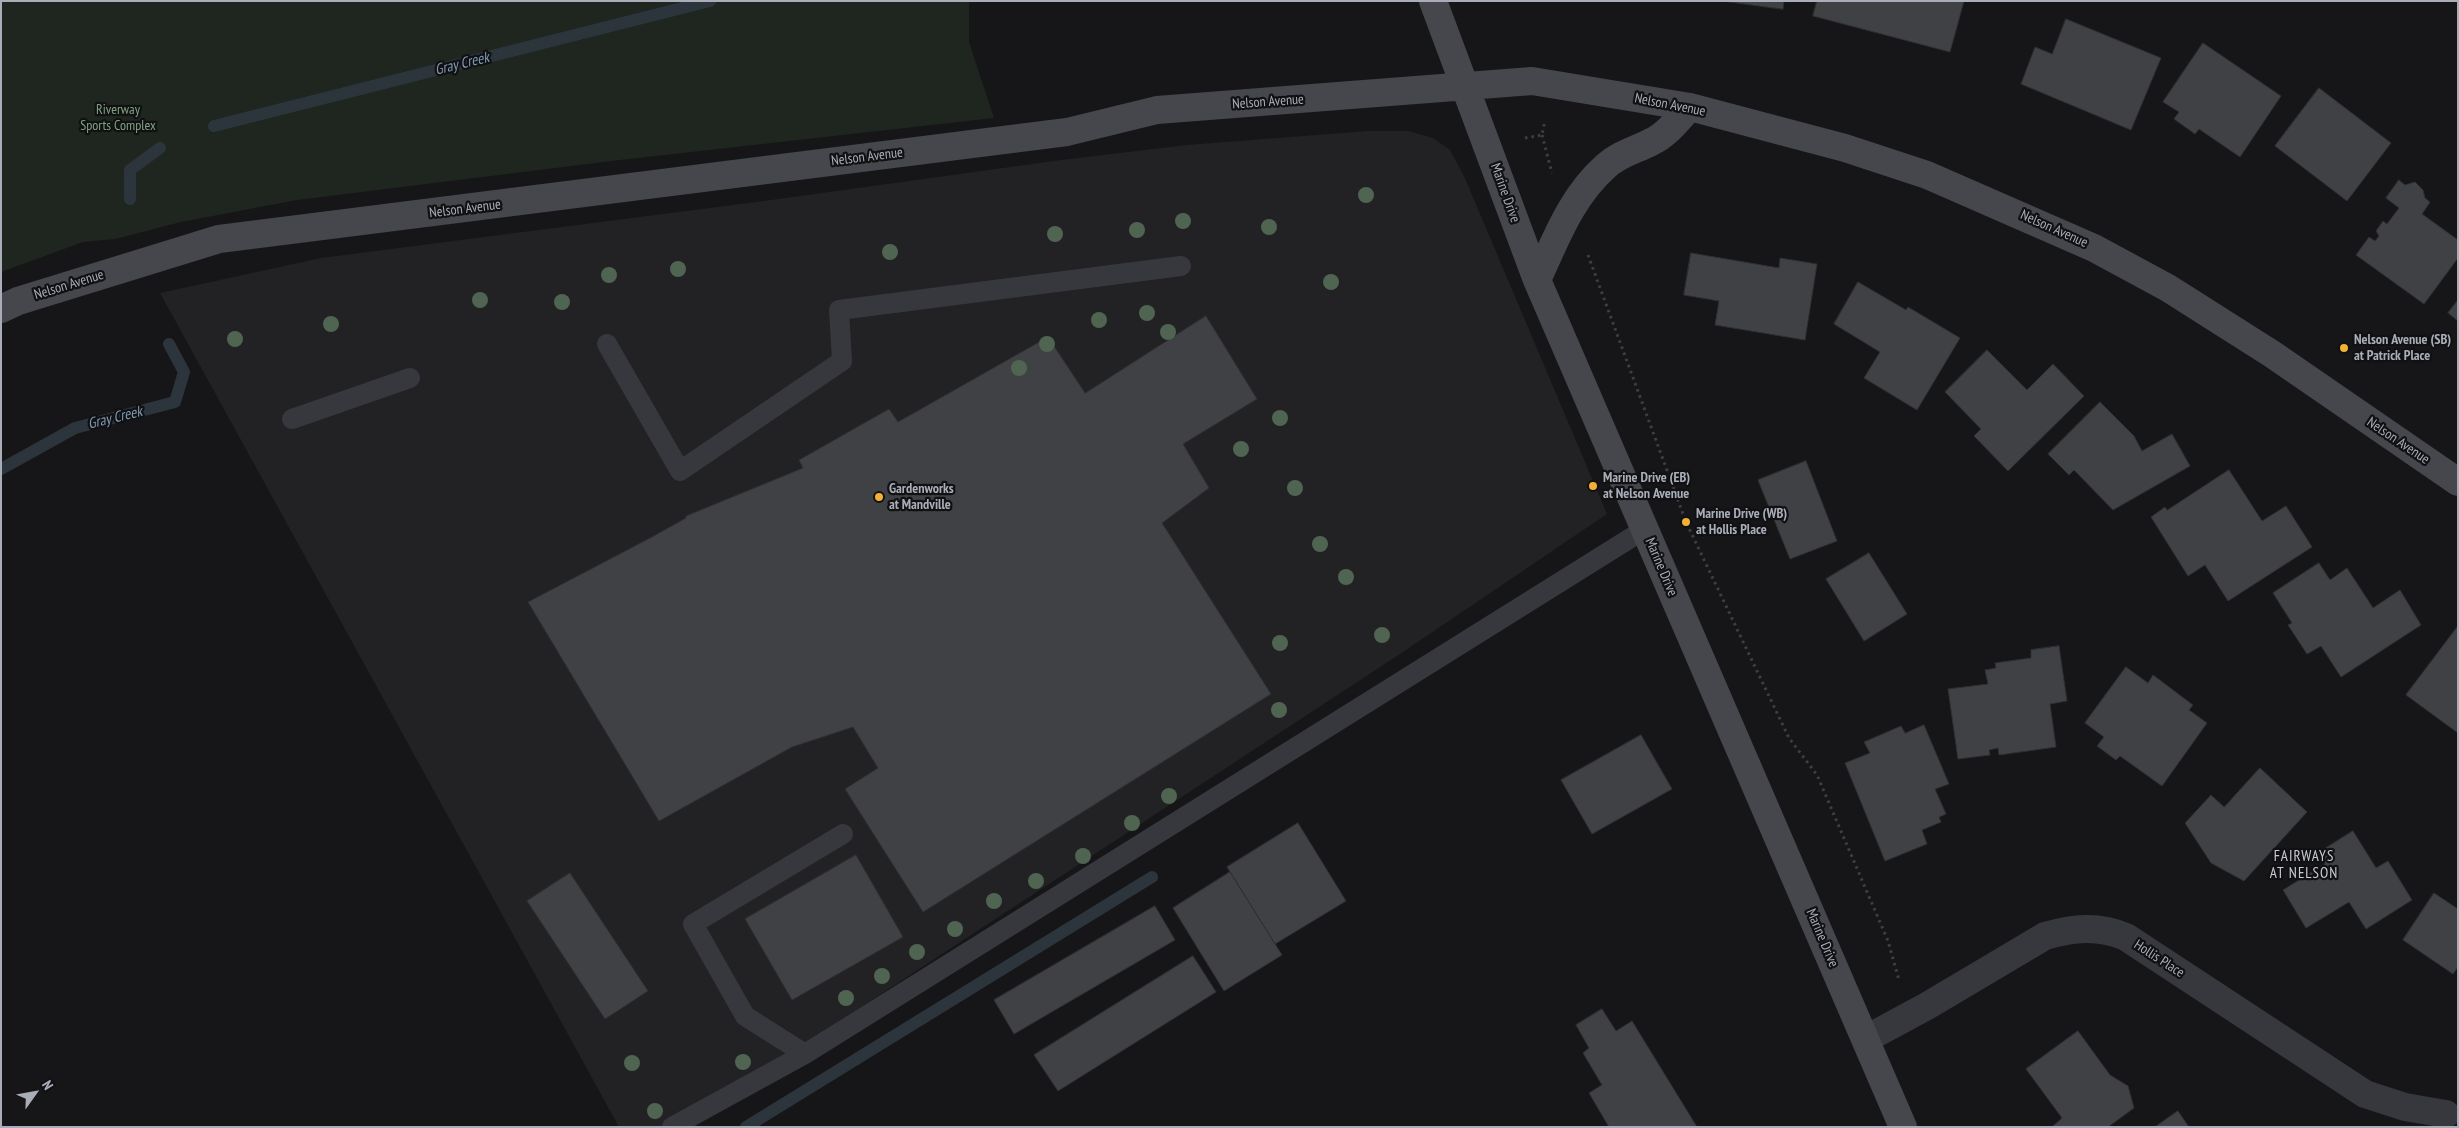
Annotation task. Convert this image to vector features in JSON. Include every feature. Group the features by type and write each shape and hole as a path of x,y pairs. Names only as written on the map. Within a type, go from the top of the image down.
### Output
{"street":[{"name":"Marine Drive","path":"1433,1 1537,280 1903,1127"},
{"name":"Nelson Avenue","path":"1,309 18,301 219,239 1067,132 1157,110 1532,81 1690,107 1845,148 1927,176 2094,248 2168,288 2272,354 2458,482"},
{"path":"1537,280 1568,211 1585,187 1606,165 1628,150 1655,141 1690,107"},
{"name":"Hollis Place","path":"1866,1039 1927,1006 2045,936 2064,931 2098,928 2126,936 2365,1094 2405,1107 2446,1114"}],"lane":[{"path":"607,344 680,471 842,361 839,310 1181,266"},
{"path":"292,419 410,378"},
{"path":"672,1127 805,1054 1645,529"},
{"path":"805,1054 745,1016 694,924 843,834"}],"path":[{"path":"1546,117 1542,135 1553,178"},
{"path":"1525,138 1542,135"},
{"path":"1585,247 1686,522 1789,738 1817,775 1888,941 1901,988"}],"shaded area":[{"path":"1368,131 1408,131 1433,138 1450,150 1464,176 1607,514 1400,654 678,1127 619,1127 160,293 321,258 764,201 1061,160 1187,145"}],"green space":[{"name":"Riverway Sports Complex","path":"1,1 969,1 969,42 994,118 620,160 297,200 181,222 115,239 83,242 1,272"}],"building":[{"path":"1723,1 1784,1 1783,9"},
{"path":"1817,1 1964,1 1950,52 1813,16"},
{"path":"2066,19 2161,58 2131,130 2021,84 2035,47 2052,54"},
{"path":"2203,43 2281,96 2240,157 2199,129 2195,134 2174,119 2179,112 2163,102"},
{"path":"2319,88 2391,143 2347,201 2275,146"},
{"path":"2399,180 2405,185 2415,182 2423,190 2425,198 2430,202 2422,214 2458,240 2458,258 2424,304 2356,255 2369,237 2375,241 2379,236 2376,231 2383,221 2387,224 2399,208 2386,198"},
{"path":"1691,253 1779,268 1780,258 1817,264 1805,340 1715,325 1719,301 1684,295"},
{"path":"1858,282 1906,310 1908,307 1960,338 1917,410 1864,378 1880,352 1834,324"},
{"path":"2458,300 2458,321 2448,313"},
{"path":"1206,316 1257,399 1183,444 1209,488 1162,523 1271,694 923,912 845,789 878,768 853,727 792,747 659,821 528,602 652,537 686,518 686,516 803,468 799,460 889,409 898,422 1048,337 1085,393"},
{"path":"1987,350 2027,390 2053,364 2084,396 2008,471 1974,436 1981,429 1945,392"},
{"path":"2100,402 2134,436 2142,451 2172,434 2190,466 2113,510 2074,470 2069,475 2048,454"},
{"path":"1806,461 1837,541 1790,559 1758,480"},
{"path":"2229,470 2262,521 2286,506 2312,547 2228,601 2205,565 2188,576 2151,517 2165,507 2167,510"},
{"path":"1869,553 1907,614 1864,641 1826,579"},
{"path":"2319,563 2330,580 2347,568 2373,608 2400,590 2421,625 2341,677 2321,646 2307,654 2288,625 2292,623 2273,593"},
{"path":"2458,626 2458,733 2406,695"},
{"path":"2059,646 2067,701 2050,704 2056,747 1999,755 1998,748 1989,750 1990,755 1958,759 1948,689 1988,684 1985,670 1996,668 1995,663 2031,658 2031,650"},
{"path":"2126,667 2148,683 2153,675 2193,705 2189,710 2207,723 2162,786 2120,756 2116,760 2097,746 2104,737 2085,723"},
{"path":"1924,725 1949,784 1935,789 1946,814 1939,817 1941,822 1922,830 1927,844 1885,861 1845,763 1870,753 1864,742 1901,726 1905,733"},
{"path":"1641,735 1672,789 1592,834 1561,780"},
{"path":"2260,768 2307,812 2244,881 2211,863 2185,823 2211,795 2224,807"},
{"path":"1298,823 1346,901 1275,944 1227,867"},
{"path":"2353,831 2376,868 2388,861 2412,900 2366,929 2349,902 2306,928 2283,890 2325,864 2318,853"},
{"path":"856,855 903,937 792,1000 745,919"},
{"path":"1230,872 1282,955 1224,991 1173,908"},
{"path":"570,873 648,991 605,1019 527,901"},
{"path":"2434,893 2458,909 2458,967 2453,974 2403,940"},
{"path":"1155,906 1175,940 1014,1034 994,1000"},
{"path":"1193,956 1216,992 1058,1091 1034,1055"},
{"path":"1602,1009 1616,1031 1632,1021 1697,1127 1609,1127 1589,1093 1602,1085 1583,1053 1589,1048 1576,1025"},
{"path":"2078,1031 2110,1075 2128,1086 2134,1108 2108,1127 2052,1127 2062,1118 2026,1069"},
{"path":"2178,1111 2189,1127 2155,1127"}],"waterway":[{"name":"Gray Creek","path":"214,126 710,1"},
{"name":"Gray Creek","path":"130,199 130,170 160,148"},
{"name":"Gray Creek","path":"1,469 75,428 175,402 184,372 169,344"},
{"path":"746,1127 1152,877"}],"place":[{"name":"Nelson Avenue (SB) at Patrick Place","path":"2344,348"},
{"name":"Marine Drive (EB) at Nelson Avenue","path":"1593,486"},
{"name":"Gardenworks at Mandville","path":"879,497"},
{"name":"Marine Drive (WB) at Hollis Place","path":"1686,522"}],"district":[{"name":"FAIRWAYS AT NELSON","path":"2304,866"}]}
